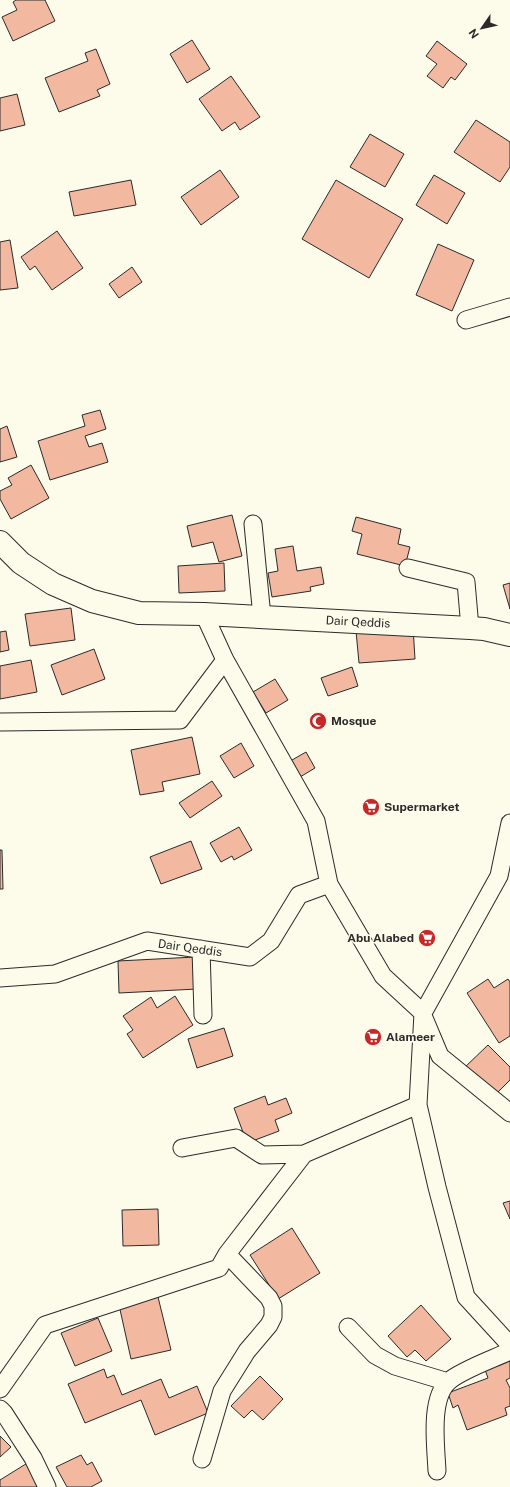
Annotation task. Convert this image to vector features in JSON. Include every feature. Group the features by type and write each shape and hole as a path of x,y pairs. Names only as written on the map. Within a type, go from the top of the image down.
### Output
{"main road":[{"name":"Dair Qeddis","path":"0,542 21,563 53,584 92,600 139,613 204,614 470,628 484,629 510,635"}],"street":[{"path":"466,320 510,307"},
{"path":"252,524 262,618"},
{"path":"408,568 466,582 470,628"},
{"path":"204,614 225,660 316,821 329,884 384,976 422,1013 440,1056 510,1113"},
{"path":"0,722 180,720 225,660"},
{"path":"510,823 499,876 422,1013 418,1105 437,1187 466,1297 510,1345"},
{"name":"Dair Qeddis","path":"0,978 55,974 147,942 250,957 271,941 299,895 329,884"},
{"path":"201,949 203,1015"},
{"path":"182,1148 236,1138 262,1155 304,1154 418,1105"},
{"path":"0,1389 45,1325 219,1268 227,1254 304,1154"},
{"path":"202,1459 222,1391 247,1351 269,1325 273,1317 273,1306 269,1298 227,1254"},
{"path":"348,1327 375,1355 395,1366 448,1382"},
{"path":"437,1471 436,1424 439,1396 448,1382 459,1374 510,1351"},
{"path":"0,1409 33,1458 47,1487"}],"building":[{"path":"16,0 45,0 55,21 13,41 2,17 17,10 13,2"},
{"path":"192,40 210,69 187,83 170,54"},
{"path":"437,41 467,64 455,80 451,77 443,88 427,76 437,64 426,56"},
{"path":"96,49 110,84 97,90 100,96 59,112 45,78 88,61 85,53"},
{"path":"231,76 260,117 240,130 235,122 222,131 199,99"},
{"path":"17,94 25,125 0,131 0,98"},
{"path":"476,120 510,142 510,167 500,182 454,152"},
{"path":"370,134 404,154 385,187 350,167"},
{"path":"220,170 239,197 201,225 181,197"},
{"path":"434,175 465,193 447,224 416,205"},
{"path":"131,180 136,205 74,216 69,192"},
{"path":"336,180 403,219 369,278 302,239"},
{"path":"57,231 83,268 52,290 35,266 30,270 21,257"},
{"path":"10,240 18,288 0,290 0,242"},
{"path":"438,244 474,260 452,311 416,295"},
{"path":"132,267 142,282 119,298 109,284"},
{"path":"100,410 106,429 85,436 89,447 102,443 108,462 50,480 38,441 85,426 82,415"},
{"path":"7,426 17,457 0,462 0,429"},
{"path":"31,465 49,498 11,519 0,499 0,491 12,485 8,478"},
{"path":"232,515 242,556 219,562 213,542 192,547 187,526"},
{"path":"356,517 401,529 398,544 410,547 405,566 357,554 362,534 352,531"},
{"path":"293,546 297,571 321,567 324,584 310,587 311,591 272,597 268,573 278,571 275,549"},
{"path":"224,563 225,591 179,593 178,566"},
{"path":"510,583 510,609 503,585"},
{"path":"71,608 75,640 30,646 25,614"},
{"path":"413,627 415,659 359,663 356,631"},
{"path":"6,631 9,650 0,652 0,632"},
{"path":"94,649 105,679 62,695 51,665"},
{"path":"31,660 37,692 0,699 0,666"},
{"path":"352,667 358,686 328,696 321,678"},
{"path":"275,679 288,700 266,713 253,692"},
{"path":"192,737 200,774 162,782 164,791 140,795 131,750"},
{"path":"241,743 254,766 234,778 220,756"},
{"path":"306,752 315,768 295,780 285,764"},
{"path":"212,781 222,796 190,818 179,803"},
{"path":"239,827 252,850 234,860 232,856 221,862 210,843"},
{"path":"191,841 202,869 161,884 150,857"},
{"path":"0,850 2,850 3,889 0,889"},
{"path":"195,957 197,989 119,993 118,961"},
{"path":"488,979 494,988 508,979 510,982 510,1036 499,1043 467,993"},
{"path":"175,996 193,1025 143,1058 127,1034 133,1030 123,1016 151,997 157,1008"},
{"path":"224,1028 233,1056 197,1068 188,1039"},
{"path":"488,1045 510,1067 510,1080 493,1097 464,1068"},
{"path":"265,1096 268,1105 286,1098 292,1113 275,1120 279,1131 247,1143 234,1108"},
{"path":"510,1201 510,1219 503,1203"},
{"path":"158,1209 159,1245 123,1246 122,1210"},
{"path":"292,1228 320,1273 278,1299 250,1255"},
{"path":"158,1297 171,1350 131,1359 119,1305"},
{"path":"421,1305 451,1339 426,1361 415,1350 407,1357 388,1336"},
{"path":"98,1318 112,1351 75,1366 61,1333"},
{"path":"509,1358 510,1378 506,1380 510,1388 510,1406 505,1408 507,1415 467,1430 458,1405 453,1408 448,1393 488,1378 484,1367"},
{"path":"104,1369 107,1378 114,1375 122,1395 161,1379 169,1398 197,1386 208,1413 155,1435 141,1400 85,1423 68,1384"},
{"path":"260,1376 283,1399 263,1420 252,1410 244,1418 231,1406"},
{"path":"0,1436 11,1447 0,1457"},
{"path":"81,1455 87,1465 92,1462 102,1481 91,1487 67,1487 56,1467"},
{"path":"29,1462 41,1480 35,1483 38,1487 0,1487 0,1480"}],"place":[{"name":"Mosque","path":"318,721"},
{"name":"Supermarket","path":"371,807"},
{"name":"Abu Alabed","path":"427,938"},
{"name":"Alameer","path":"373,1037"}]}
